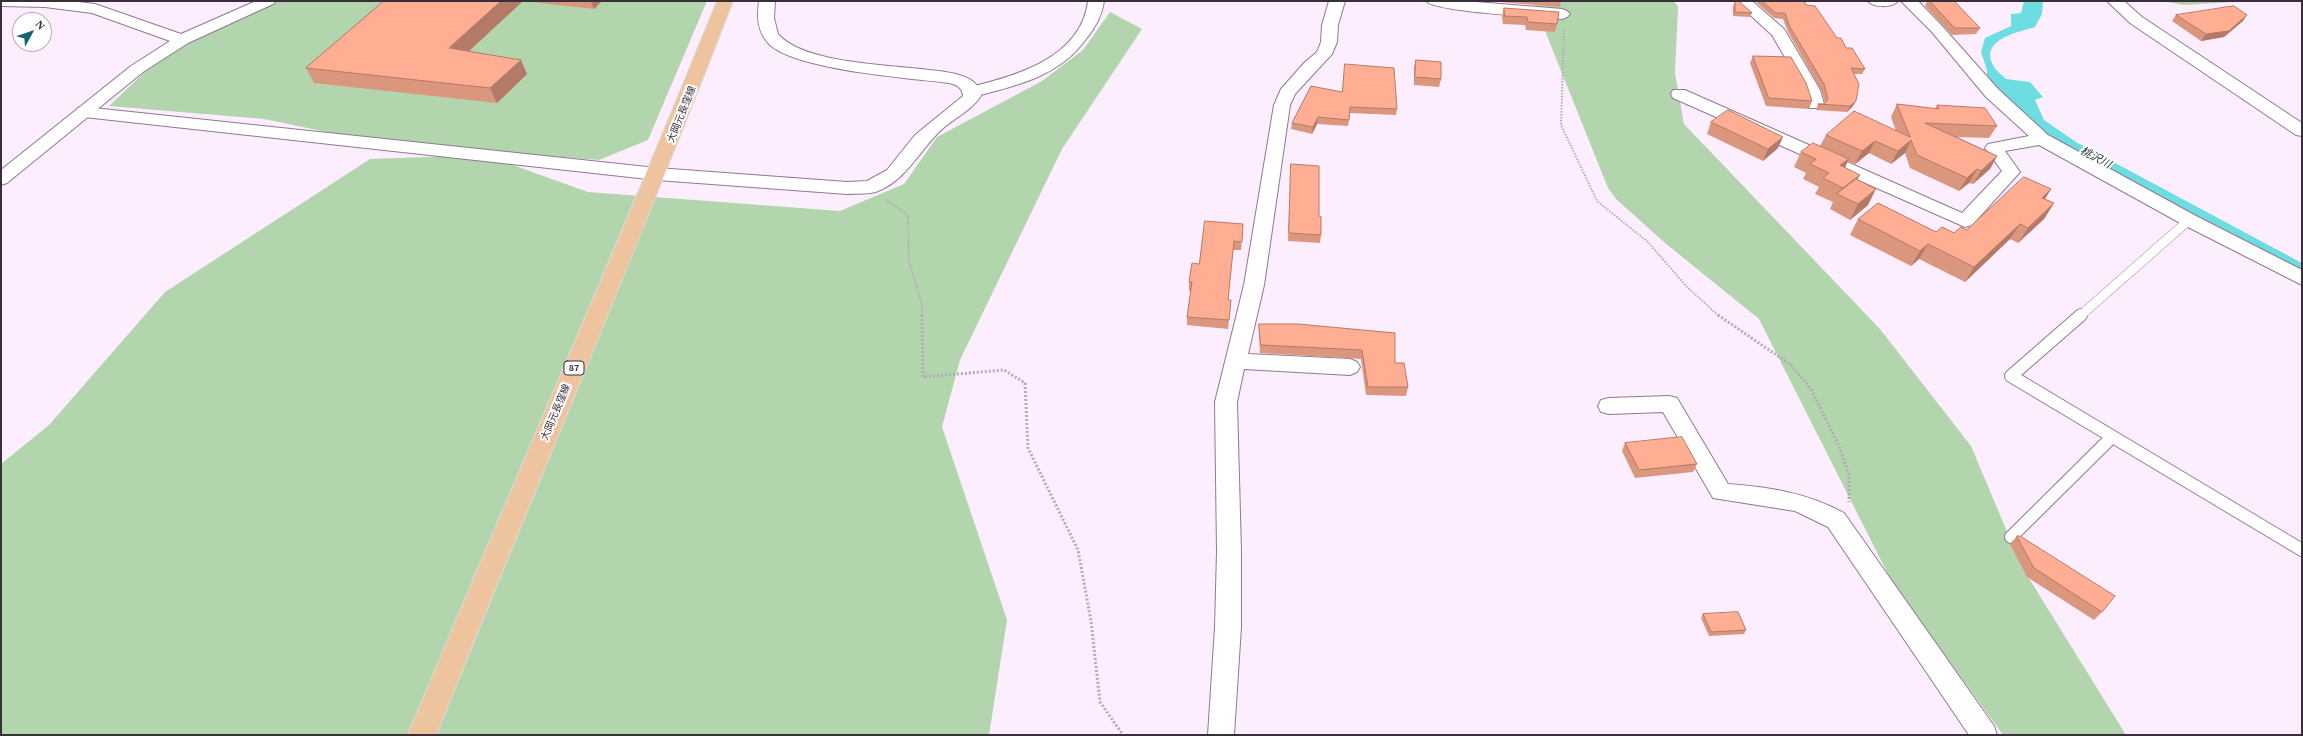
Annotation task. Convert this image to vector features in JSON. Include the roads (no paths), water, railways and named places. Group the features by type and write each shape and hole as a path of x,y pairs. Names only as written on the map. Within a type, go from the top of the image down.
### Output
{"main road":[{"name":"大岡元長窪線","path":"422,735 511,517 657,174 725,1"}],"street":[{"path":"1,1 45,2 95,9 182,40"},
{"path":"1,179 137,69 182,40 268,1"},
{"path":"84,112 657,174 847,188 871,187 894,174 921,139 937,124 965,105 972,96 971,89 964,82 950,78 817,59 792,51 777,42 768,32 765,19 767,1"},
{"path":"972,92 1014,81 1052,64 1075,47 1095,15 1096,1"},
{"path":"1221,735 1228,627 1229,552 1226,402 1238,361 1254,285 1282,105 1287,94 1311,65 1324,54 1329,42 1330,25 1337,1"},
{"path":"1434,1 1473,7 1562,14"},
{"path":"1743,1 1778,32 1812,90 1816,104"},
{"path":"1876,1 1890,1"},
{"path":"1909,1 1937,30 1992,93 2042,138 2189,220 2302,278"},
{"path":"2115,1 2136,20 2302,130"},
{"path":"1679,94 1964,221 2011,172 1994,148 2042,138"},
{"path":"1238,361 1350,367"},
{"path":"1609,406 1669,404 1721,492 1793,500 1822,510 1836,520 1984,735"}],"lane":[{"path":"2189,220 2011,376 2302,550"},
{"path":"2011,537 2112,437"}],"water":[{"name":"桃沢川","path":"2024,1 2043,1 2042,14 2035,27 2003,38 1996,43 1990,56 1994,67 2006,79 2030,82 2043,97 2035,100 2044,120 2076,142 2302,263 2302,270 2114,173 2044,133 2012,106 1987,77 1987,70 1981,52 1985,38 2011,26 2011,14 2021,13"}]}
